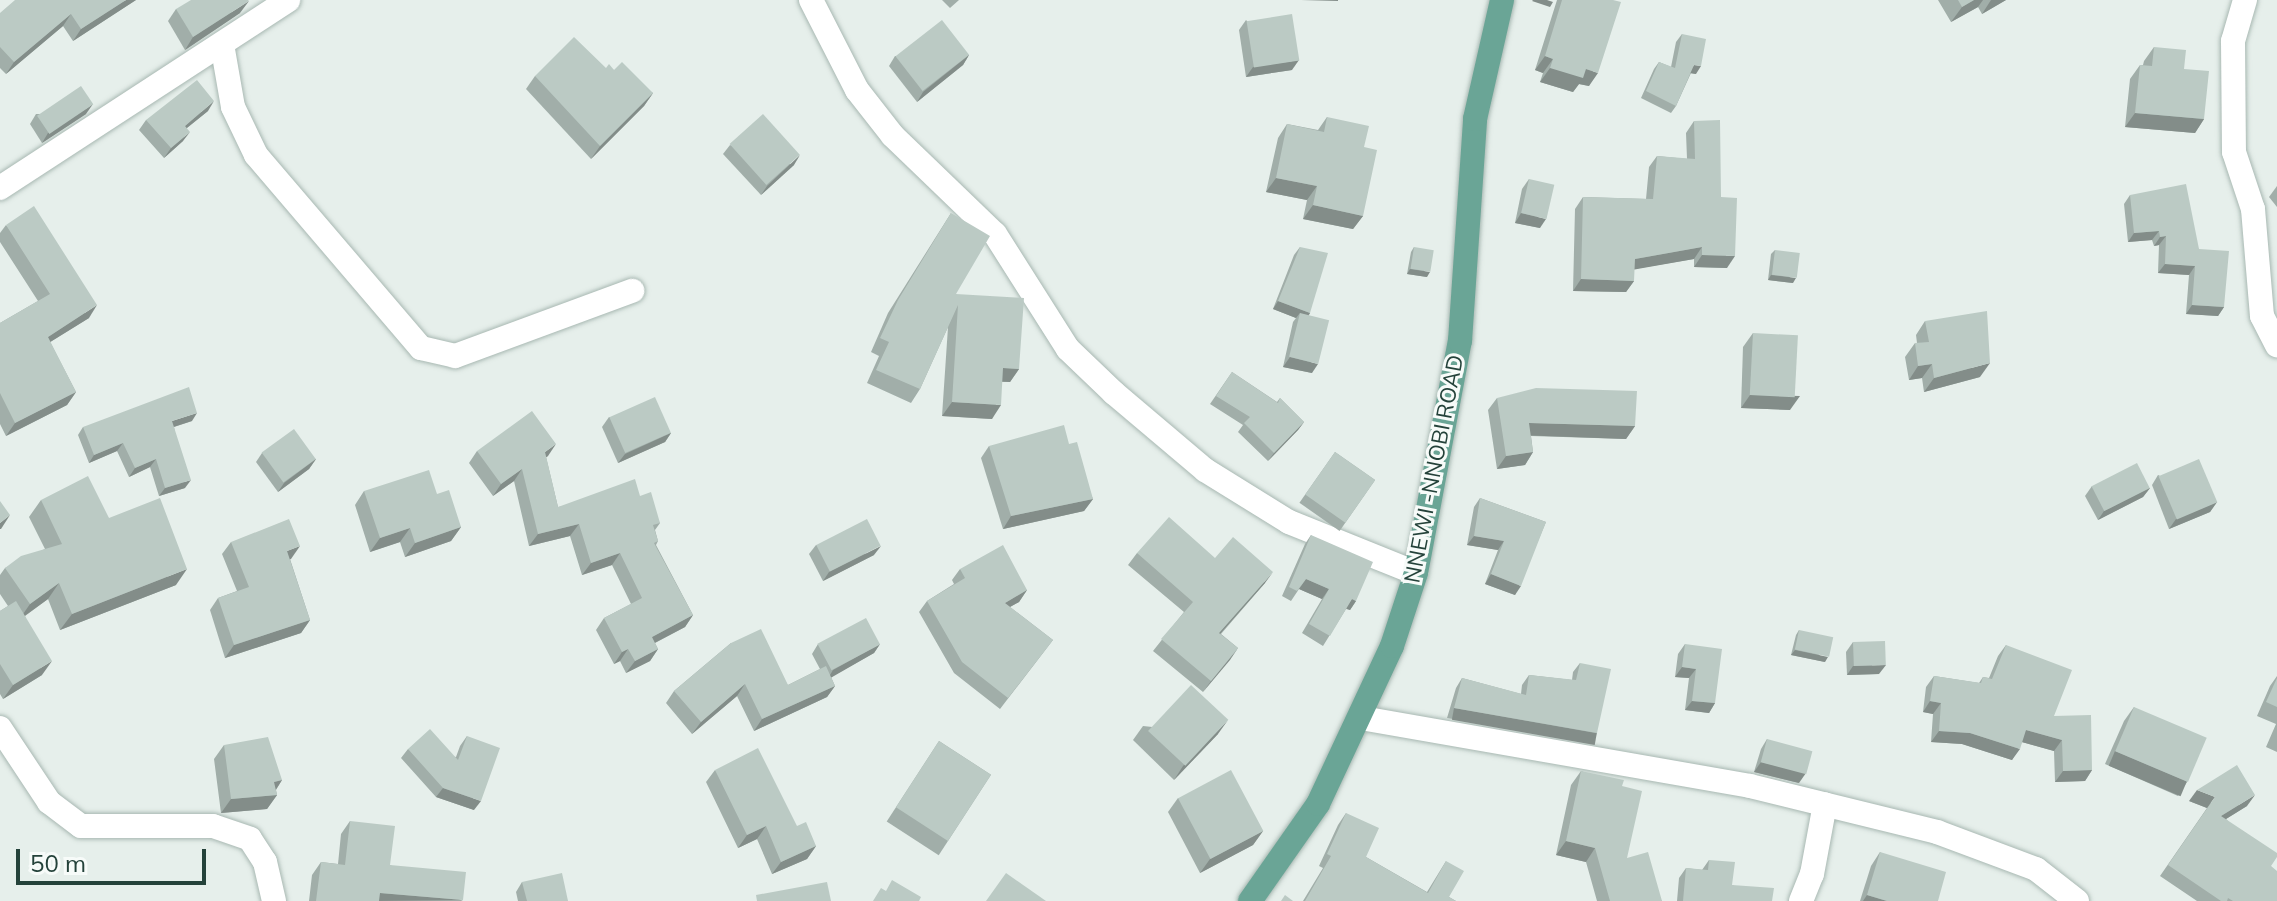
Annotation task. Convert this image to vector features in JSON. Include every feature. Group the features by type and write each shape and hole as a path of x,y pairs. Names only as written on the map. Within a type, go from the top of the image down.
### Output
{"main road":[{"name":"NNEWI -NNOBI ROAD","path":"1250,901 1318,804 1361,718 1416,573 1460,341 1475,119 1502,0"}],"street":[{"path":"0,188 288,0"},
{"path":"811,0 857,90 893,136 995,234 1068,349 1114,393 1205,470 1289,522 1416,573"},
{"path":"2245,0 2233,41 2234,152 2253,209 2262,316 2277,345"},
{"path":"222,44 233,107 256,155 421,348 455,356 632,291"},
{"path":"1361,718 1750,786 1937,832 2036,869 2077,901"},
{"path":"0,728 49,802 81,826 213,826 250,839 265,862 274,901"},
{"path":"1801,901 1812,874 1825,804"}],"building":[{"path":"15,0 126,0 81,29 71,14 14,62 0,47 0,13"},
{"path":"191,0 249,1 193,37 176,9"},
{"path":"1562,0 1621,2 1598,73 1586,69 1583,78 1550,68 1553,59 1545,56"},
{"path":"1958,0 1974,0 1962,7"},
{"path":"1292,14 1299,60 1254,68 1247,21"},
{"path":"942,20 969,55 923,91 896,56"},
{"path":"1682,34 1706,39 1701,66 1694,65 1676,106 1646,91 1659,62 1675,68"},
{"path":"574,37 606,68 609,64 614,70 622,62 653,93 600,146 535,76"},
{"path":"2154,47 2186,50 2184,69 2209,71 2204,119 2135,113 2140,65 2152,66"},
{"path":"197,80 214,101 185,126 190,132 171,148 146,120"},
{"path":"81,86 93,104 49,134 37,116"},
{"path":"763,114 800,155 766,185 730,144"},
{"path":"1327,117 1369,126 1364,147 1377,150 1363,216 1313,205 1317,186 1276,178 1287,124 1324,132"},
{"path":"1720,120 1721,197 1737,198 1735,256 1702,255 1702,247 1635,259 1634,281 1581,279 1583,197 1653,199 1657,156 1695,159 1694,121"},
{"path":"1529,179 1554,185 1546,219 1521,213"},
{"path":"2186,184 2199,249 2229,251 2224,307 2192,305 2195,266 2165,264 2166,236 2160,237 2159,231 2134,233 2130,195"},
{"path":"34,206 97,305 48,337 76,392 15,423 0,393 0,323 50,294 6,225"},
{"path":"951,213 990,236 956,294 1024,298 1019,369 1003,368 1001,405 952,402 958,305 920,389 876,370 889,342 880,338 898,300"},
{"path":"1300,247 1328,253 1310,313 1278,301"},
{"path":"1414,247 1434,250 1430,272 1411,269"},
{"path":"1775,250 1800,253 1797,278 1772,275"},
{"path":"1987,311 1990,363 1934,378 1932,364 1918,366 1915,343 1929,342 1925,321"},
{"path":"1300,313 1329,320 1318,364 1289,357"},
{"path":"1753,333 1798,335 1795,397 1750,395"},
{"path":"1232,372 1278,403 1280,398 1304,422 1274,453 1244,423 1250,417 1216,396"},
{"path":"189,387 197,413 172,421 191,480 165,488 156,459 135,468 123,443 94,455 83,427"},
{"path":"1536,388 1637,391 1635,426 1529,423 1533,452 1506,456 1497,398"},
{"path":"655,397 671,433 625,453 609,417"},
{"path":"532,411 556,444 545,452 558,507 635,479 640,496 651,492 660,523 653,525 658,541 654,543 693,615 652,637 658,649 635,661 628,649 622,652 604,618 642,598 620,553 591,563 579,524 538,534 522,469 501,484 477,451"},
{"path":"1064,425 1069,444 1077,442 1093,499 1011,516 989,446"},
{"path":"294,429 316,459 283,482 262,453"},
{"path":"1335,452 1375,480 1345,523 1305,495"},
{"path":"2199,459 2217,502 2177,519 2158,476"},
{"path":"2137,463 2150,488 2104,511 2092,486"},
{"path":"429,470 437,494 449,490 461,527 415,543 410,528 380,538 364,491"},
{"path":"88,476 109,518 160,498 187,569 72,614 59,583 30,604 5,568 21,556 62,544 41,500"},
{"path":"1480,498 1546,522 1521,586 1491,574 1504,541 1474,536"},
{"path":"0,501 10,515 0,523"},
{"path":"1169,517 1215,558 1233,537 1273,572 1219,633 1238,648 1211,681 1161,639 1193,602 1137,553"},
{"path":"289,519 300,546 287,551 310,620 234,645 218,598 249,587 231,542"},
{"path":"867,519 881,546 830,572 816,545"},
{"path":"1311,535 1373,562 1356,601 1352,599 1330,636 1309,624 1329,589 1306,579 1297,591 1289,587"},
{"path":"1003,545 1027,590 1005,603 1053,640 1008,698 962,662 927,601 965,578 960,569"},
{"path":"16,601 52,661 13,685 0,664 0,611"},
{"path":"866,618 880,644 832,670 817,644"},
{"path":"761,629 788,685 826,666 835,686 762,719 745,684 701,722 674,691 731,643"},
{"path":"1799,630 1833,637 1829,657 1795,650"},
{"path":"1885,641 1886,665 1854,666 1853,642"},
{"path":"1685,644 1722,649 1715,703 1692,701 1696,669 1682,667"},
{"path":"2006,645 2072,670 2054,716 2091,715 2092,770 2063,771 2062,740 2026,730 2020,749 1970,733 1939,731 1941,703 1930,701 1934,676 1981,683 1983,677 1992,679"},
{"path":"1580,663 1611,669 1597,733 1454,708 1462,678 1526,695 1529,675 1576,680"},
{"path":"2277,678 2277,707 2266,702"},
{"path":"1191,685 1228,720 1185,766 1148,731"},
{"path":"2134,707 2207,738 2188,782 2115,751"},
{"path":"430,729 458,760 467,736 500,748 481,801 443,788 408,749"},
{"path":"268,737 282,780 274,782 277,795 231,799 224,745"},
{"path":"1767,739 1812,751 1806,774 1761,762"},
{"path":"939,741 991,775 948,841 896,807"},
{"path":"758,748 797,826 806,822 816,846 781,862 766,826 747,835 715,770"},
{"path":"2237,765 2255,795 2221,816 2277,853 2271,866 2277,871 2277,901 2233,901 2228,898 2221,901 2168,865 2215,797 2197,790"},
{"path":"1231,770 1263,831 1210,859 1178,798"},
{"path":"1581,771 1624,780 1622,786 1642,791 1627,858 1648,852 1662,901 1610,901 1595,848 1566,841"},
{"path":"1346,813 1379,828 1366,857 1428,893 1446,861 1464,871 1449,897 1456,901 1305,901 1331,856 1327,854"},
{"path":"350,821 395,826 390,865 466,872 463,900 380,893 379,901 316,901 321,862 345,865"},
{"path":"1880,852 1946,872 1938,901 1887,901 1867,895"},
{"path":"1709,860 1735,862 1732,885 1774,888 1772,901 1683,901 1686,868 1708,870"},
{"path":"562,873 568,901 527,901 522,882"},
{"path":"1006,873 1046,901 986,901"},
{"path":"892,880 921,897 919,901 873,901 881,888 886,891"},
{"path":"827,882 831,901 757,901 756,895"}]}
